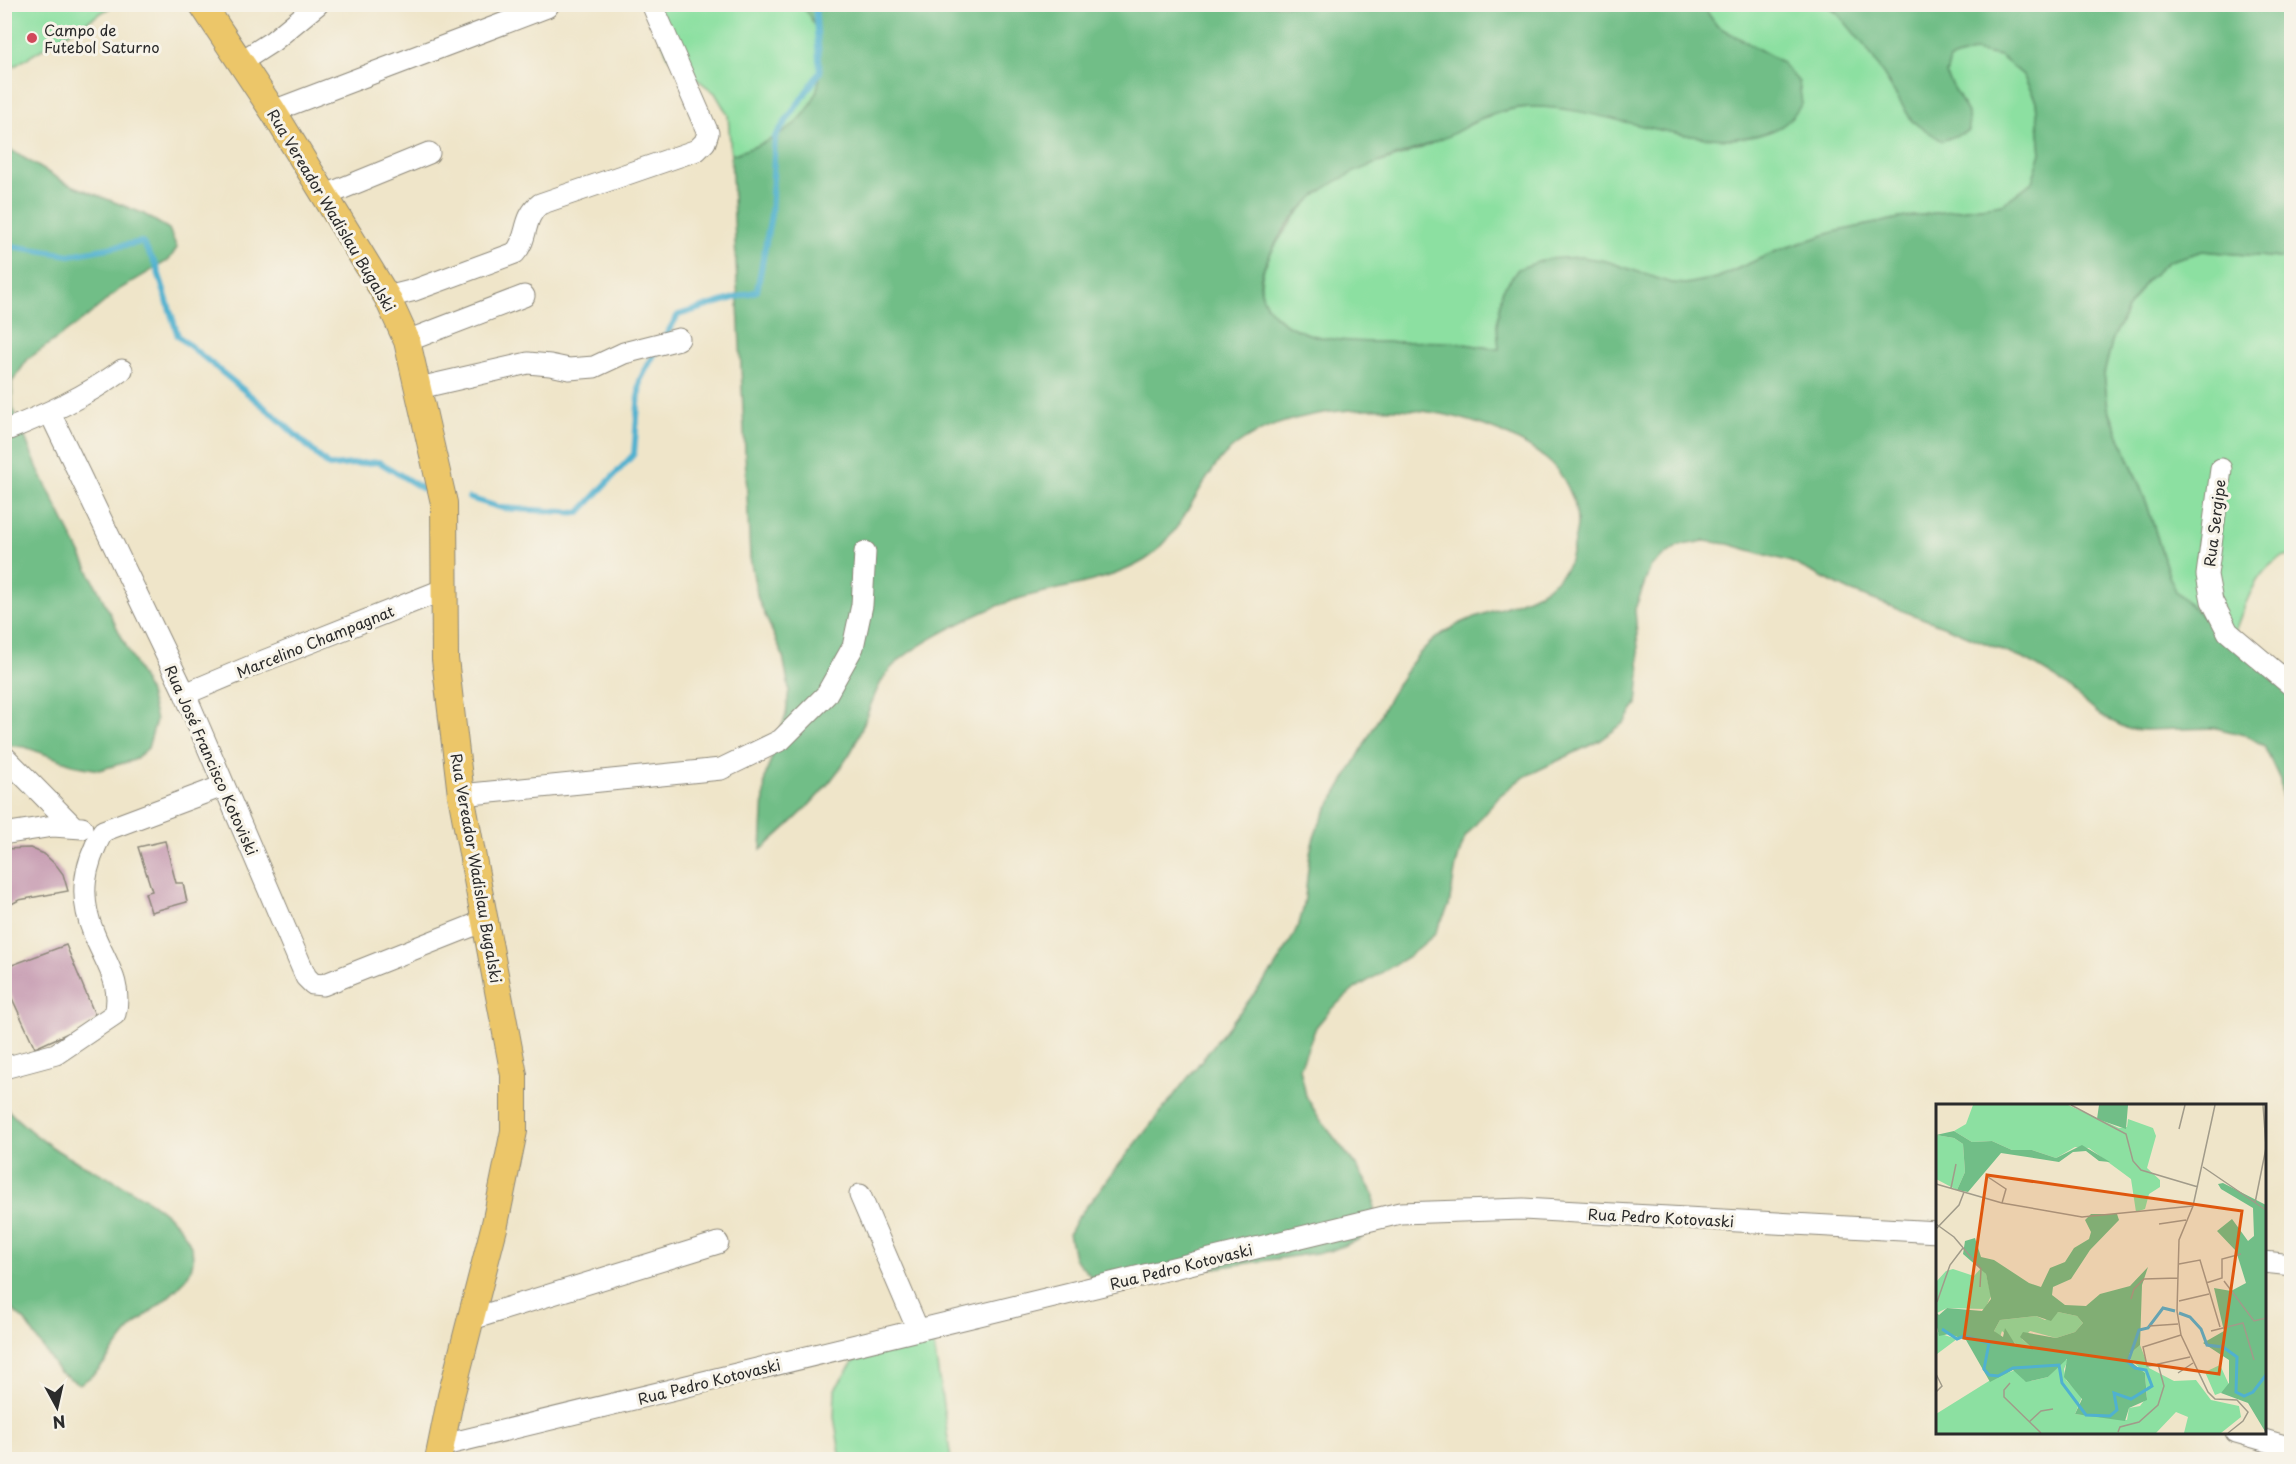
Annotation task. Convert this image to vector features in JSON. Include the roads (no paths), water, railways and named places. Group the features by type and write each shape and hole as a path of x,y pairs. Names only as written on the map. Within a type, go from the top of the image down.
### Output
{"main road":[{"name":"Rua Vereador Wadislau Bugalski","path":"202,4 242,61 387,297 407,341 444,503 445,659 461,795 487,920 514,1075 514,1131 439,1453"}],"street":[{"path":"242,61 273,41 318,4"},
{"path":"273,111 547,7 549,4"},
{"path":"387,297 415,290 515,253 520,248 531,211 540,204 697,150 705,142 708,133 652,4"},
{"path":"326,195 429,153"},
{"path":"407,341 524,296"},
{"path":"419,388 528,363 550,364 569,369 594,367 624,353 679,339"},
{"path":"4,431 50,413 95,390 122,370"},
{"name":"Rua José Francisco Kotoviski","path":"50,413 185,694 306,977 314,984 323,985 487,920"},
{"name":"Rua Sergipe","path":"2221,469 2207,575 2212,601 2228,632 2292,686"},
{"path":"461,795 721,769 782,740 826,695 853,648 862,605 865,552"},
{"name":"Marcelino Champagnat","path":"185,694 445,589"},
{"path":"4,756 74,827"},
{"path":"9,833 32,828 74,827 103,831 223,786"},
{"path":"4,1068 56,1054 115,1014 119,998 112,974 93,932 84,897 87,867 103,831"},
{"path":"860,1195 918,1330"},
{"name":"Rua Pedro Kotovaski","path":"439,1453 918,1330 1400,1213 1522,1209 1936,1232"},
{"path":"472,1319 718,1243"},
{"path":"2266,1262 2292,1265"},
{"path":"2243,1434 2285,1446"}],"waterway":[{"path":"665,337 678,315 757,291 771,215 775,137 820,72 815,4"},
{"path":"2260,4 2292,12"},
{"path":"4,245 70,255 142,242 156,265 178,336 274,415 329,466 379,462 433,495"},
{"path":"469,498 502,508 579,513 634,454 640,380 656,351"}],"place":[{"name":"Campo de Futebol Saturno","path":"32,38"}]}
